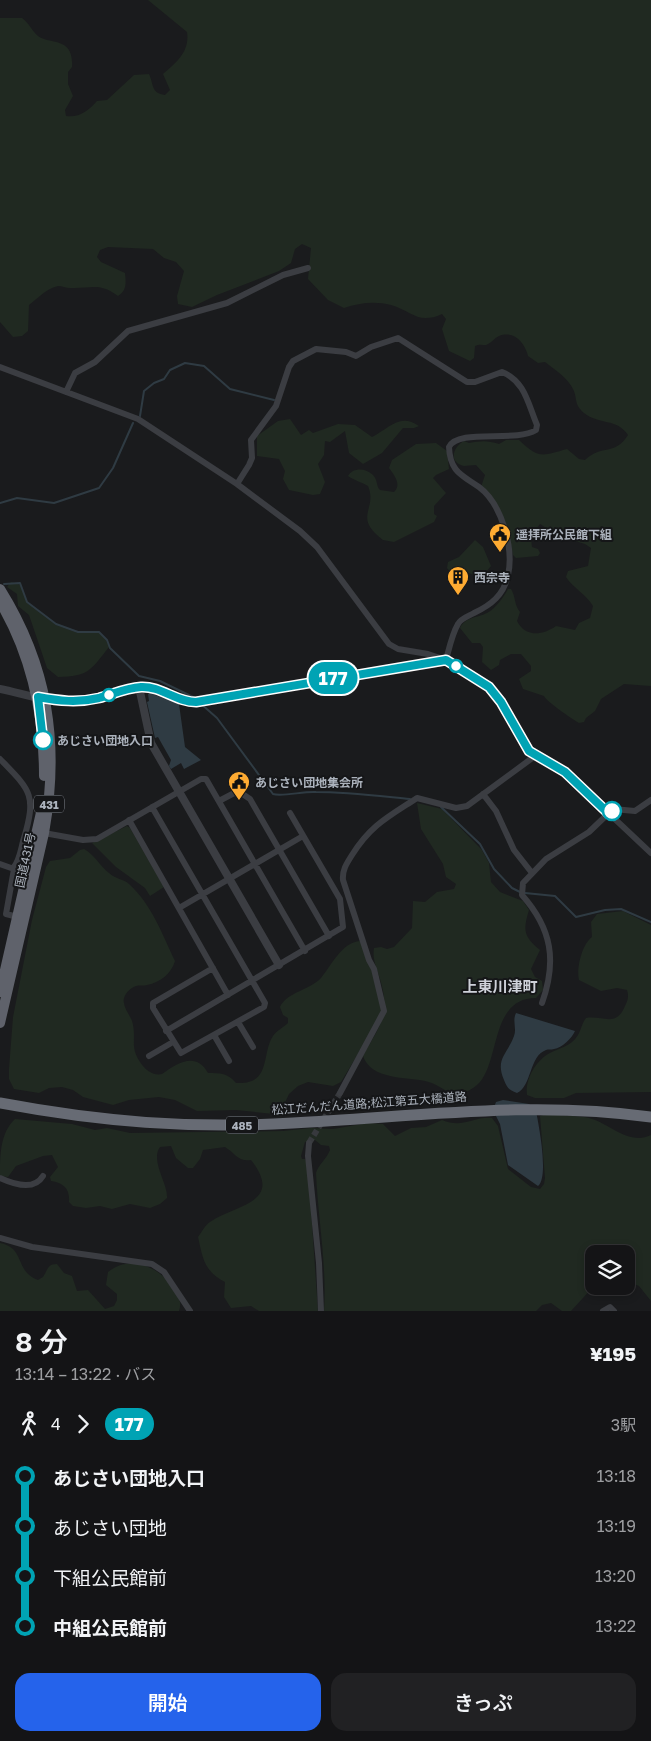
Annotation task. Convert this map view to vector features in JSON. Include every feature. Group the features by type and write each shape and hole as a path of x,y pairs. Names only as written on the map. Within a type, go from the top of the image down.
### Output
{"highway":[{"name":"国道431号","path":"0,589 27,638 51,729 52,752 49,807 0,1023"},
{"name":"国道431号","path":"0,602 20,640 42,698 44,784 37,831 0,992"},
{"name":"松江だんだん道路;松江第五大橋道路","path":"0,1103 107,1121 187,1125 293,1123 485,1109 551,1108 603,1111 651,1117"}],"street":[{"path":"66,392 75,373 95,362 128,331 227,304 283,275 308,268"},
{"path":"237,484 252,458 251,440 276,406 290,364 312,350 339,351 356,356 368,348 398,338 468,382 502,372 515,381 526,394 537,425 536,430 517,436 464,437 453,441 449,447 451,460 459,474 480,488 489,497 509,539 511,558 508,576 502,593 497,599 458,623 446,660"},
{"path":"0,367 138,419 237,484 300,531 317,547 389,644 398,649 428,654 446,660 489,687 535,756 552,763 565,772 651,853"},
{"path":"0,688 58,702 79,702 139,687 164,690 186,702 446,660"},
{"path":"139,687 151,743 279,966"},
{"path":"340,1093 384,1011 374,969 369,960 345,890 342,875 348,862 368,832 390,814 414,800 456,808 467,806 535,756"},
{"path":"0,759 25,786 31,806 30,818 13,868 15,874 6,914 18,917"},
{"path":"44,833 83,840 97,839 178,791 201,779 206,779 305,950"},
{"path":"219,801 238,790 250,799 329,936"},
{"path":"483,794 496,811 514,850 532,873"},
{"path":"542,1003 551,970 549,945 538,915 522,893 523,881 554,853 589,832 608,813 613,810 635,811 651,800"},
{"path":"152,807 265,1003 264,1007 238,1022 183,1053 179,1052 153,1008 153,1003 213,968"},
{"path":"166,1030 342,929 344,925 341,902 290,813"},
{"path":"129,820 228,995"},
{"path":"179,908 303,836"},
{"path":"0,864 13,868"},
{"path":"238,1022 253,1047"},
{"path":"214,1035 229,1061"},
{"path":"149,1056 173,1042"},
{"path":"309,1143 308,1156 319,1263 321,1311"},
{"path":"0,1178 13,1184 28,1185 37,1183 43,1176"},
{"path":"0,1238 32,1247 152,1264 164,1272 190,1311"},
{"path":"604,1311 610,1307 614,1311"}],"shaded area":[{"path":"148,0 651,0 651,686 624,684 601,699 595,711 584,722 579,723 544,696 523,689 519,679 531,671 531,666 521,654 511,654 500,660 499,665 491,670 482,662 483,647 480,643 472,643 460,628 468,620 487,613 502,599 508,589 511,589 513,592 520,612 517,621 524,630 534,633 545,632 556,626 575,630 579,623 590,618 593,606 566,577 568,571 588,566 591,548 585,544 559,536 540,524 532,537 532,547 538,549 540,553 538,556 516,558 513,555 508,531 481,487 485,475 476,465 464,466 455,461 454,454 457,446 464,441 469,443 487,441 499,444 506,440 519,440 536,453 546,454 567,449 579,459 585,460 597,452 618,446 628,435 619,426 590,417 584,413 577,404 573,389 568,381 545,362 538,363 528,356 521,342 514,336 504,335 497,337 486,345 475,346 474,358 470,361 449,351 442,329 446,319 442,314 421,318 391,305 379,303 361,304 344,308 328,300 308,279 311,248 302,244 295,249 291,263 279,271 217,295 192,307 178,304 177,296 184,271 176,262 164,258 153,249 108,247 100,250 97,257 101,262 125,273 126,283 121,294 118,296 105,289 95,287 70,288 58,286 46,291 29,305 28,331 22,336 13,337 0,322 0,18 22,18 38,36 60,43 69,50 72,57 72,67 68,72 68,84 73,96 65,110 66,116 75,116 87,111 97,101 107,100 134,75 149,74 155,90 160,94 165,95 170,90 163,74 177,61 184,51 187,32"},
{"path":"290,419 301,435 309,430 313,433 338,424 355,425 372,437 400,421 412,422 419,426 403,428 382,453 363,464 349,453 345,431 330,442 325,441 324,455 318,464 325,482 320,494 313,495 289,490 283,479 285,471 279,459 257,456 257,436 278,421"},
{"path":"436,443 447,451 449,469 433,478 446,493 434,506 434,514 437,516 434,522 394,542 383,540 374,532 367,519 370,501 368,486 348,476 356,470 367,471 375,477 380,490 394,492 397,483 389,468 392,460 416,444"},
{"path":"475,540 483,547 491,566 481,578 464,571 459,582 454,584 451,581 452,574 447,568 448,562 459,557"},
{"path":"11,582 21,585 27,603 56,625 78,633 99,633 106,640 109,647 93,667 76,675 58,677 47,668 29,615 18,606 17,594 7,587"},
{"path":"150,693 179,704 185,747 201,760 184,769 181,763 171,769 169,766 171,760 158,737 155,738 147,702 149,701 148,694"},
{"path":"417,803 442,809 482,850 489,863 491,882 500,892 523,901 529,910 525,928 527,936 540,950 531,969 535,977 542,981 543,990 536,998 521,1001 511,1008 504,1018 491,1059 480,1082 471,1090 453,1095 429,1082 381,1073 367,1064 363,1056 379,1028 384,1011 383,991 374,960 374,948 381,947 387,949 394,947 412,928 413,901 425,902 437,892 454,889 456,884 446,877 443,864 421,829"},
{"path":"127,826 130,828 164,887 150,896 145,888 116,867 92,843"},
{"path":"84,849 111,875 127,882 137,892 156,920 175,961 171,970 161,980 152,984 133,987 124,998 125,1006 133,1025 135,1052 144,1068 155,1074 162,1074 180,1063 192,1061 198,1062 208,1073 223,1074 230,1077 236,1083 255,1079 264,1067 269,1043 273,1036 288,1023 288,1018 283,1015 280,1007 283,1002 293,994 316,982 342,950 354,942 360,941 378,986 381,1016 341,1082 333,1086 308,1082 298,1086 289,1094 282,1109 274,1114 236,1110 197,1111 175,1100 159,1097 129,1100 113,1105 83,1097 73,1090 62,1087 49,1088 39,1093 14,1089 9,1079 13,1017 32,920 46,867 50,861 70,858"},
{"path":"623,911 651,925 651,1092 576,1093 564,1098 535,1098 527,1095 529,1078 543,1057 568,1045 575,1039 586,1018 613,1019 618,1017 625,1006 628,998 627,990 617,988 601,991 579,980 578,975 579,963 585,945 592,937 591,922 597,914"},
{"path":"516,1013 575,1031 569,1040 560,1047 540,1053 533,1064 525,1084 517,1093 507,1087 501,1067 503,1057 514,1036"},
{"path":"503,1100 529,1104 536,1111 543,1162 543,1173 538,1186 508,1165 500,1124 493,1110 496,1102"},
{"path":"546,1114 579,1116 597,1121 627,1136 643,1138 651,1135 651,1301 639,1286 635,1284 635,1245 585,1245 586,1295 571,1311 562,1311 551,1303 542,1305 536,1311 324,1311 323,1259 316,1173 330,1150 329,1146 321,1145 315,1140 305,1142 301,1156 302,1159 305,1159 308,1166 318,1311 259,1311 251,1306 231,1308 224,1297 225,1282 218,1278 206,1264 198,1237 210,1222 253,1201 260,1194 262,1185 260,1174 251,1160 243,1160 225,1147 203,1150 200,1159 193,1168 188,1168 176,1158 171,1146 160,1147 157,1159 167,1198 160,1204 150,1208 130,1204 112,1209 100,1206 86,1208 73,1206 69,1202 65,1187 51,1181 50,1177 58,1167 52,1155 43,1156 16,1166 8,1177 0,1176 2,1145 6,1131 15,1119 72,1124 95,1130 107,1128 130,1133 333,1129 368,1123 383,1124 395,1136 411,1128 426,1127 442,1120 462,1123 492,1118 498,1126 508,1169 531,1187 540,1189 544,1184 545,1178 540,1116"},
{"path":"0,1243 14,1250 26,1271 38,1280 43,1277 49,1266 57,1264 64,1273 72,1276 77,1291 88,1290 105,1309 114,1306 117,1300 117,1294 106,1285 108,1272 126,1264 135,1264 153,1269 168,1281 174,1289 180,1300 179,1311 0,1311"}],"waterway":[{"path":"140,416 144,391 154,383 164,379 170,370 185,363 204,366 230,389 274,400"},
{"path":"0,503 17,498 54,503 99,488 113,468 133,423"},
{"path":"4,584 20,583 27,602 56,624 78,632 99,632 107,640 110,648 139,676 160,681 195,698"},
{"path":"200,703 217,718 273,794 328,792 410,799"},
{"path":"441,807 480,844 494,869 512,888 520,892"},
{"path":"525,893 555,896 576,917 605,910 621,909 651,922"}],"tunnel":[{"path":"309,1143 340,1093"}],"bus line":[{"name":"177","path":"43,740 38,697 58,702 79,702 100,698 125,689 151,687 164,690 186,702 196,702 446,660 481,680 489,687 501,702 529,751 560,768 608,813 612,811"}],"place":[{"name":"遥拝所公民館下組","path":"500,553"},
{"name":"西宗寺","path":"458,596"},
{"name":"あじさい団地入口","path":"43,740"},
{"name":"あじさい団地集会所","path":"239,801"}],"district":[{"name":"上東川津町","path":"500,986"}]}
